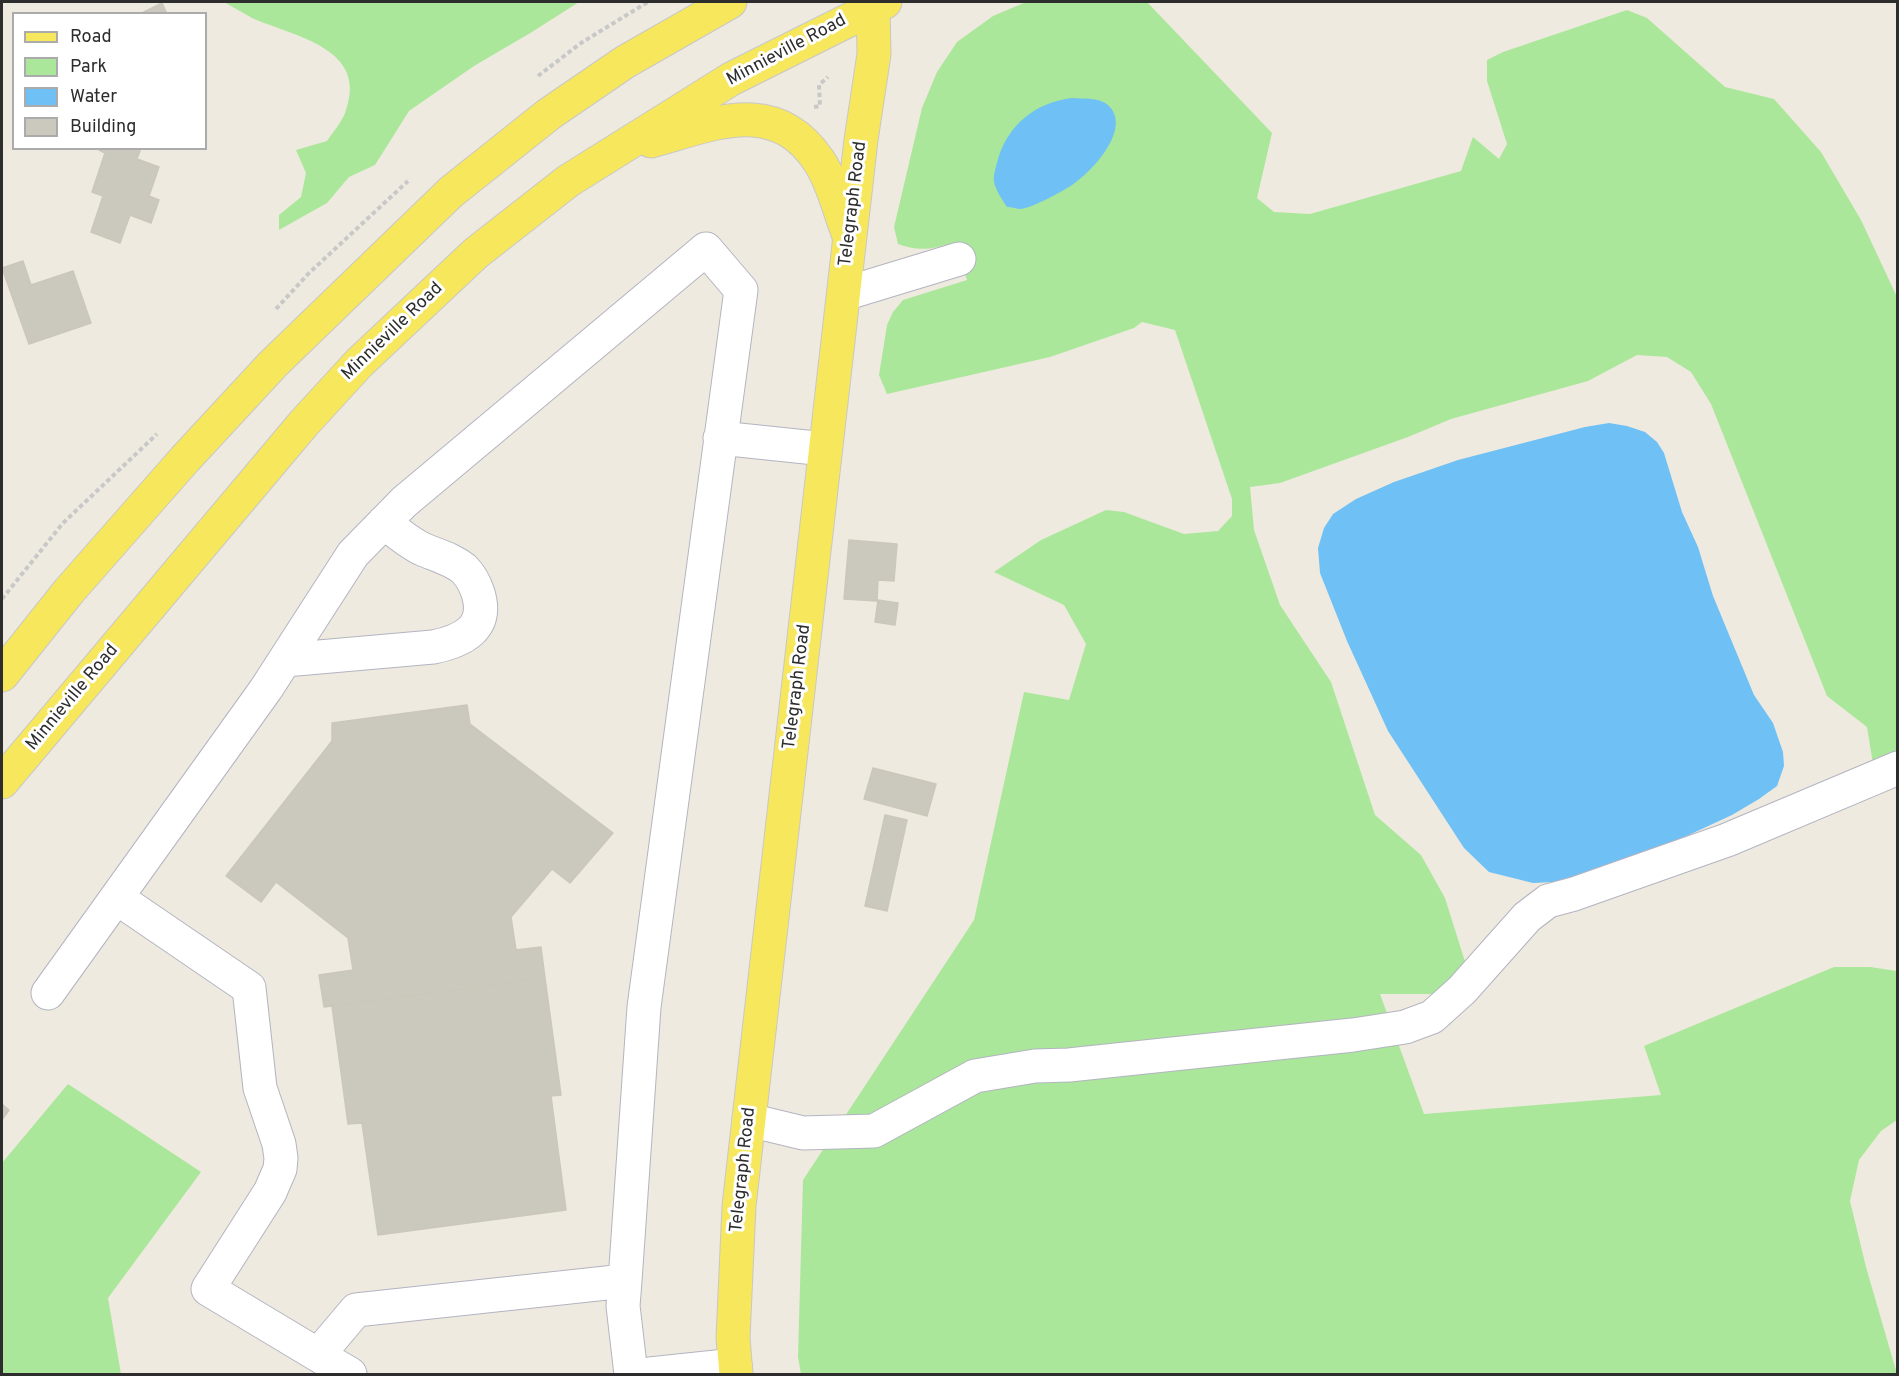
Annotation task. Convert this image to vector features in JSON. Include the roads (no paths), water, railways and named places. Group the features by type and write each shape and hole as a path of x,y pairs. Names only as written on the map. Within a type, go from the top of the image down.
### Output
{"main road":[{"path":"2,675 69,591 185,459 273,364 451,192 549,114 626,62 730,2"},
{"name":"Minnieville Road","path":"2,782 304,423 359,363 476,253 568,181 616,150 732,79 876,3"},
{"name":"Telegraph Road","path":"736,1370 733,1338 739,1206 861,140 874,54 876,3"},
{"path":"616,150 738,118 773,123 791,132 819,162 850,238"}],"lane":[{"path":"48,993 266,689 353,554 404,502 706,249 741,290 644,1007 623,1306 631,1374"},
{"path":"844,294 959,259"},
{"path":"720,438 825,449"},
{"path":"285,660 433,647 459,640 476,626 481,614 480,599 474,583 464,569 404,538 384,522"},
{"path":"749,1120 803,1133 874,1131 975,1077 1035,1066 1070,1065 1405,1028 1432,1017 1439,1011 1462,990 1527,917 1548,901 1727,840 1898,768"},
{"path":"117,898 249,988 260,1088 279,1144 280,1169 270,1192 208,1289 350,1374"},
{"path":"318,1355 356,1310 625,1281"},
{"path":"650,1374 736,1370"}],"water":[{"path":"1072,98 1096,100 1108,105 1114,115 1116,125 1107,149 1090,170 1067,188 1026,208 1007,207 998,192 994,179 998,159 1009,136 1025,117 1035,110 1059,100"},
{"path":"1609,423 1645,432 1657,442 1664,453 1682,512 1698,547 1713,596 1754,695 1773,723 1783,752 1784,766 1777,786 1732,815 1611,871 1574,881 1533,883 1489,872 1464,848 1388,731 1347,641 1320,573 1318,548 1324,528 1333,514 1356,499 1394,482 1458,460 1585,427"}]}
